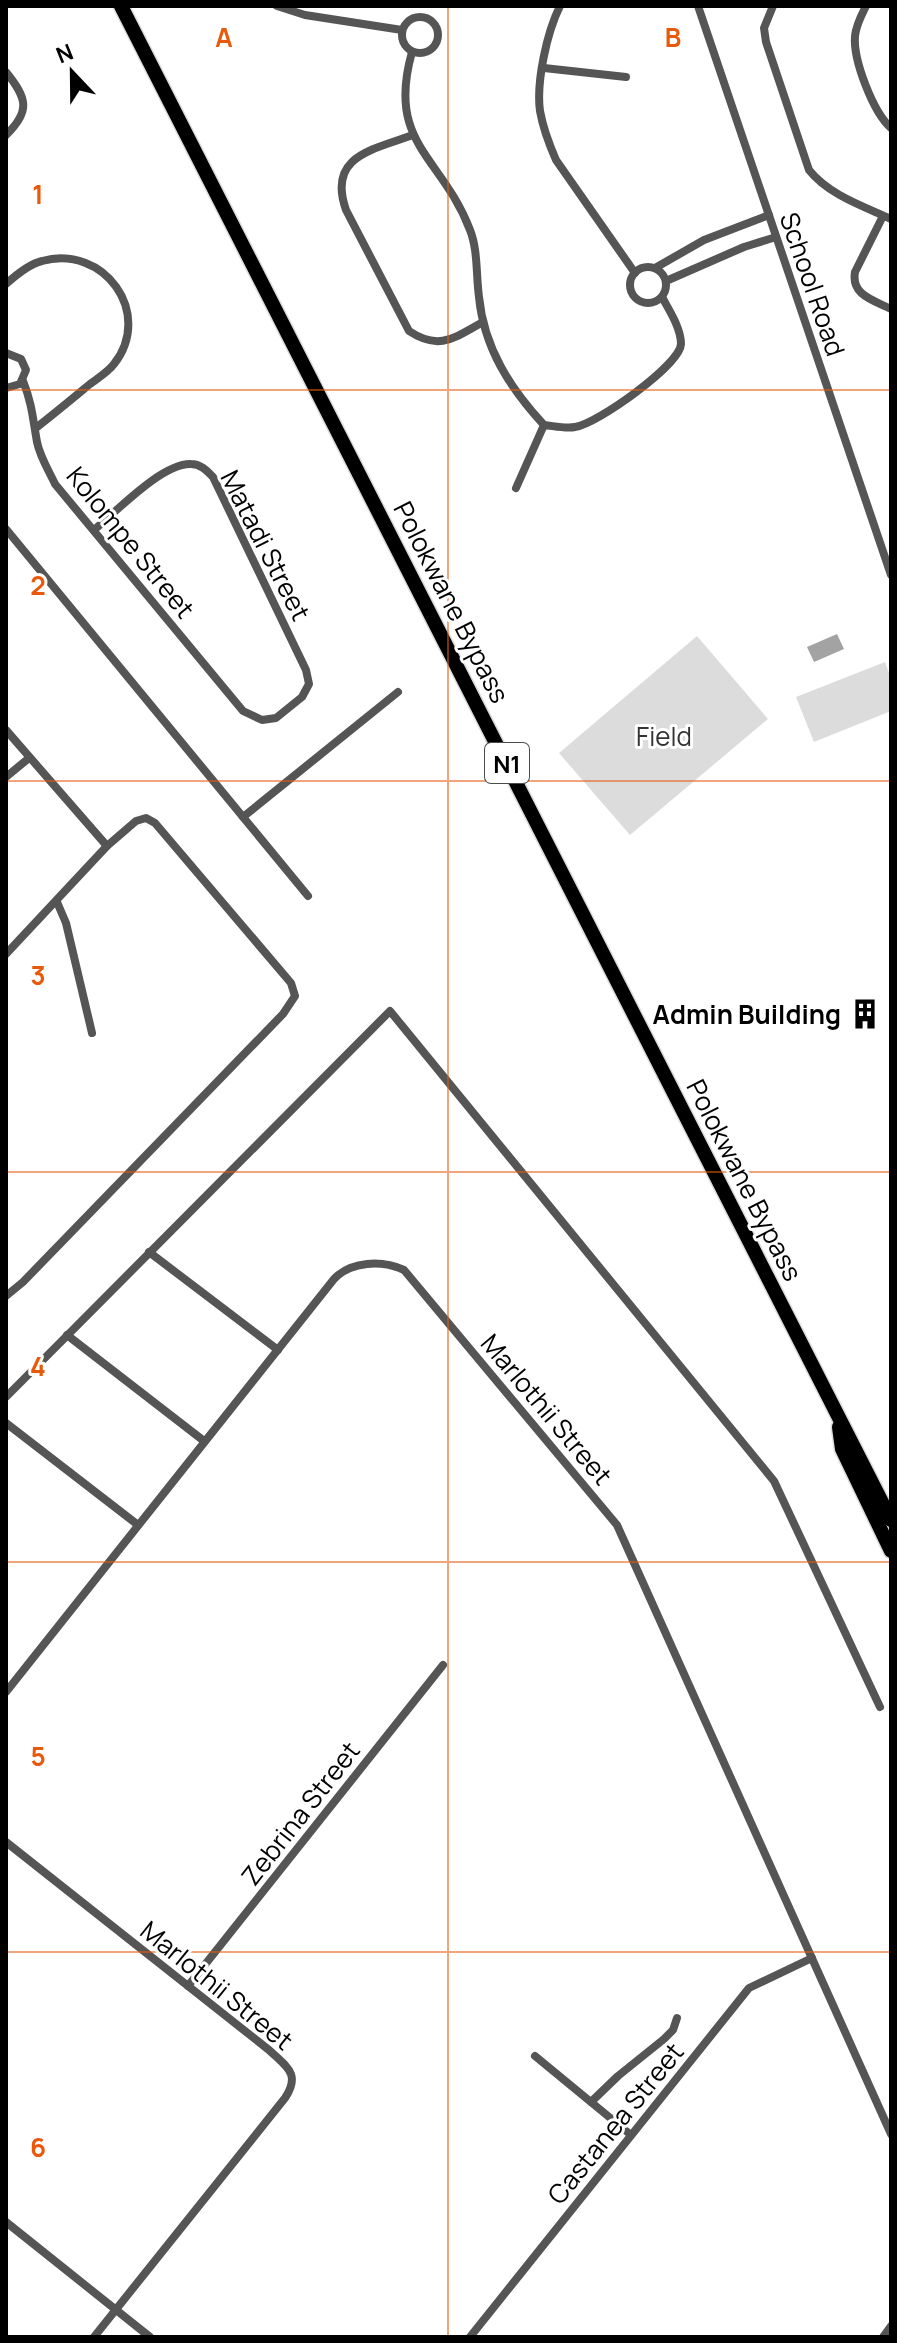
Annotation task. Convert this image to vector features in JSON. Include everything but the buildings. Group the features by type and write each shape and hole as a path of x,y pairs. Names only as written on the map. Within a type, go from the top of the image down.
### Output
{"highway":[{"name":"Polokwane Bypass","path":"121,6 891,1520"},
{"path":"839,1421 842,1449 891,1551"}],"street":[{"path":"277,6 305,15 402,30"},
{"path":"409,6 413,18"},
{"path":"560,6 548,37 539,92 540,111 556,160 635,273"},
{"name":"School Road","path":"698,6 888,557 891,575"},
{"path":"773,6 764,28 766,42 809,170 819,182 887,218 855,272 854,280 862,294 891,309"},
{"path":"866,6 857,27 857,53 876,111 891,128"},
{"path":"422,16 432,21 439,37 429,51 412,52 403,43 402,30 413,18 422,16"},
{"path":"412,52 404,98 413,135 454,195 471,232 483,322 499,366 544,425 576,427 591,422 606,414 676,358 681,343 662,297 666,281"},
{"path":"544,68 626,77"},
{"path":"6,72 23,97 24,108 18,124 6,135"},
{"path":"413,135 364,153 349,163 340,179 340,194 409,331 423,341 448,342 483,322"},
{"path":"662,297 652,303 635,298 630,287 635,273 643,267 655,268 704,240 769,215"},
{"path":"666,281 733,251 776,237"},
{"path":"6,284 18,273 42,261 65,259 95,266 116,284 128,311 128,337 113,366 37,427"},
{"path":"655,268 666,281"},
{"name":"Kolompe Street","path":"6,353 17,355 25,364 23,381 37,427 37,441 55,484 243,711"},
{"path":"6,388 23,381"},
{"path":"516,488 544,425"},
{"name":"Matadi Street","path":"95,529 160,476 175,468 191,464 203,467 213,477 306,670 309,684 302,697 276,718 262,720 243,711"},
{"path":"6,529 308,896"},
{"path":"243,817 398,692"},
{"path":"6,730 107,846"},
{"path":"6,777 29,758"},
{"path":"6,954 107,846 136,821 146,818 155,823 291,983 295,996 283,1014 6,1296"},
{"path":"57,902 66,923 92,1033"},
{"path":"6,1397 390,1011 774,1481 880,1707"},
{"path":"149,1252 278,1350"},
{"name":"Marlothii Street","path":"6,1692 334,1279 345,1269 358,1264 387,1265 404,1270 617,1525 891,2134"},
{"path":"67,1335 204,1441"},
{"path":"6,1423 138,1525"},
{"name":"Zebrina Street","path":"188,1986 443,1665"},
{"name":"Marlothii Street","path":"6,1842 269,2050 290,2071 292,2085 285,2098 94,2337"},
{"name":"Castanea Street","path":"470,2337 749,1988 812,1958"},
{"path":"591,2102 664,2039 673,2030 677,2018"},
{"path":"535,2056 631,2135"},
{"path":"6,2222 150,2337"},
{"path":"883,2337 891,2326"}],"green space":[{"name":"Field","path":"697,636 768,719 630,835 559,753"},
{"path":"885,662 891,678 891,711 814,742 796,697"}],"shaded area":[{"path":"837,634 844,649 814,662 807,647"}],"place":[{"name":"Admin Building","path":"865,1014"}]}
